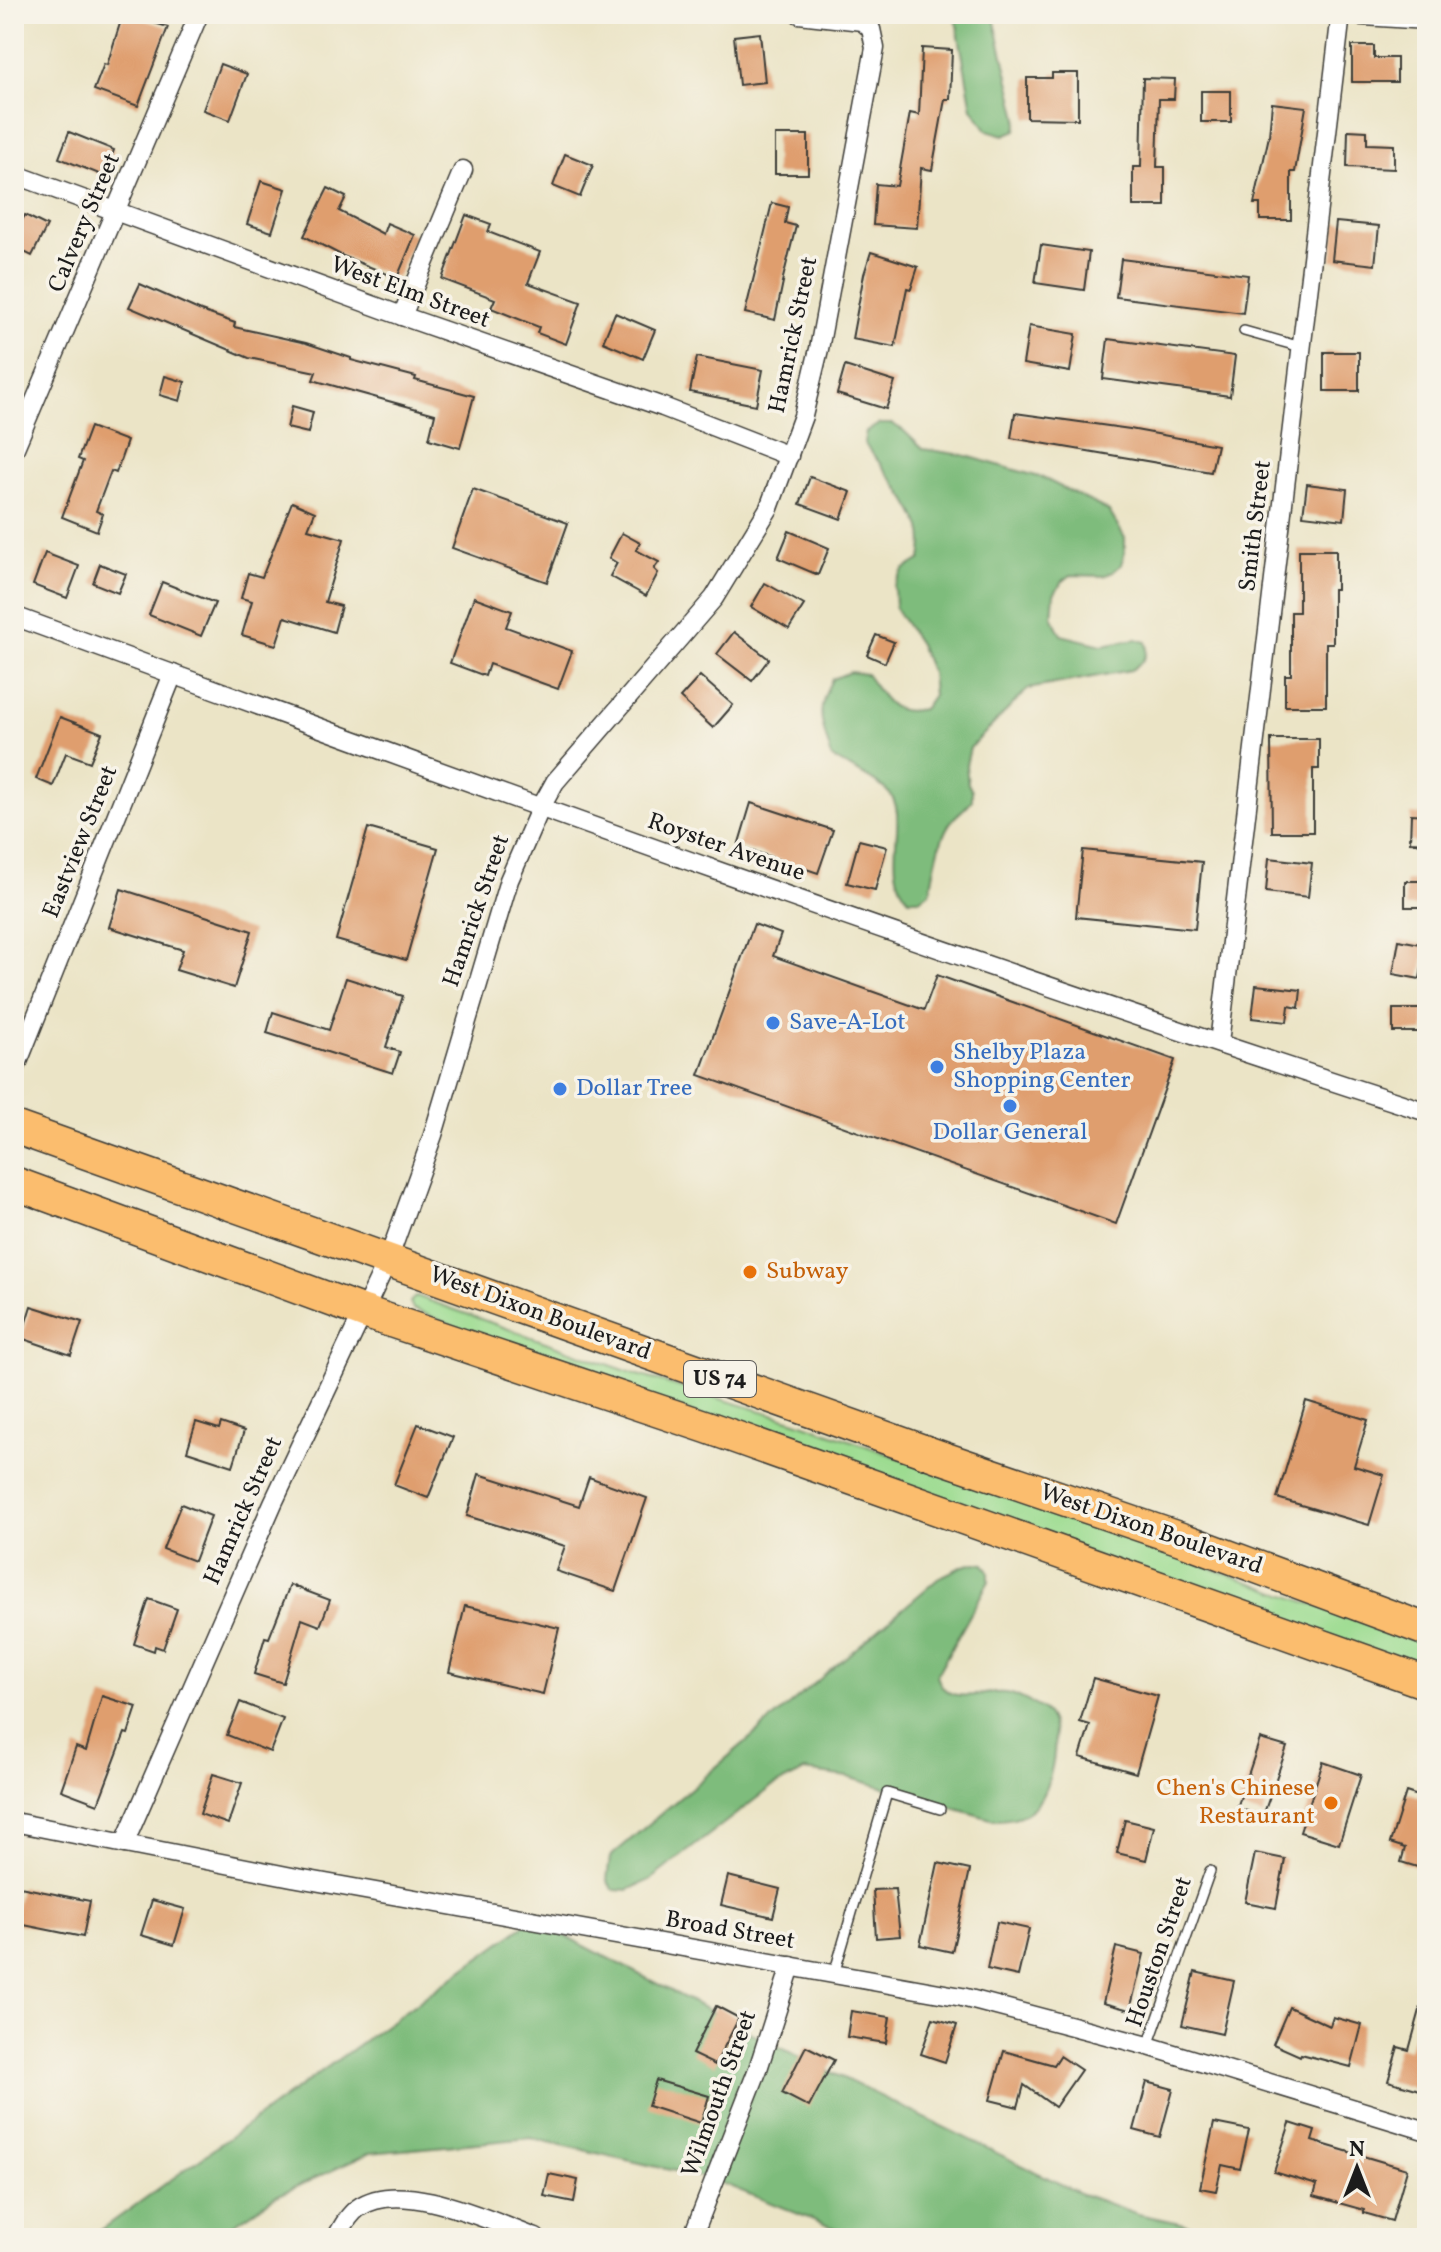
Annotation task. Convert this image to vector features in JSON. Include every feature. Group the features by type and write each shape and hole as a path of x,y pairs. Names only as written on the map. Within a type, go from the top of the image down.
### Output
{"highway":[{"name":"West Dixon Boulevard","path":"14,1127 929,1453 1174,1537 1427,1630"},
{"name":"US 74","path":"14,1183 364,1312 707,1427 1427,1683"}],"street":[{"name":"Calvery Street","path":"14,450 199,14"},
{"name":"Hamrick Street","path":"124,1844 273,1503 388,1260 433,1135 509,880 540,809 555,782 574,758 714,598 769,508 789,456 803,416 819,349 875,48 871,29 862,21 799,14"},
{"path":"1333,14 1427,20"},
{"name":"Smith Street","path":"1219,1043 1341,14"},
{"path":"402,316 463,170"},
{"name":"West Elm Street","path":"14,174 402,316 663,407 789,456"},
{"name":"Royster Avenue","path":"14,616 540,809 899,935 1427,1112"},
{"name":"Eastview Street","path":"14,1072 173,674"},
{"name":"Broad Street","path":"14,1822 292,1877 962,1997 1148,2046 1427,2131"},
{"name":"Wilmouth Street","path":"692,2238 758,2069 791,1966"},
{"path":"336,2238 358,2208 397,2197 440,2203 536,2238"}],"lane":[{"path":"1244,331 1301,347"},
{"path":"834,1974 887,1793 940,1809"},
{"name":"Houston Street","path":"1148,2046 1210,1871"}],"green space":[{"path":"955,14 993,14 1018,118 1016,130 1004,135 987,130 972,108"},
{"path":"879,424 892,424 903,430 923,449 963,455 1043,478 1109,511 1125,538 1121,565 1104,576 1071,575 1054,594 1052,617 1061,635 1102,645 1136,639 1146,642 1147,647 1144,659 1131,670 1028,689 970,748 966,765 972,800 944,833 930,892 919,899 909,899 900,886 896,871 897,813 894,801 875,782 832,758 821,710 832,679 850,672 866,674 883,698 895,708 923,709 933,695 931,673 919,644 895,608 894,586 903,570 921,559 922,532 903,494 864,443 866,432"},
{"path":"416,1296 635,1374 796,1421 1427,1645 1427,1675 501,1345 413,1309 410,1302"},
{"path":"975,1563 984,1564 989,1572 989,1581 937,1674 941,1685 949,1692 968,1696 1011,1694 1044,1711 1054,1731 1055,1745 1046,1788 1034,1807 1015,1818 994,1820 848,1777 805,1771 770,1788 650,1880 628,1890 613,1889 607,1880 610,1857 940,1577"},
{"path":"533,1919 767,2041 1079,2193 1138,2214 1249,2238 858,2238 714,2180 531,2138 370,2153 276,2196 213,2238 90,2238"}],"building":[{"path":"123,14 168,27 138,106 94,90 104,64 107,65"},
{"path":"760,33 765,82 739,85 734,36"},
{"path":"1352,46 1374,46 1374,58 1397,58 1397,82 1352,82"},
{"path":"922,48 952,50 950,99 945,99 932,170 921,168 917,228 873,225 876,184 897,186 910,113 919,115"},
{"path":"220,64 247,74 230,120 203,110"},
{"path":"1052,73 1078,73 1078,119 1027,118 1027,78 1052,78"},
{"path":"1143,78 1175,79 1174,99 1159,99 1157,167 1165,167 1165,206 1133,206 1133,167 1141,167"},
{"path":"1201,91 1231,91 1231,122 1201,122"},
{"path":"1272,103 1306,107 1295,172 1291,172 1291,220 1260,220 1260,204 1254,204 1269,136"},
{"path":"1348,130 1367,131 1367,144 1394,145 1394,169 1347,167"},
{"path":"69,132 114,150 104,176 59,158"},
{"path":"775,135 808,135 808,174 775,174"},
{"path":"565,154 593,165 580,197 553,186"},
{"path":"261,181 286,189 272,232 247,224"},
{"path":"328,188 346,197 339,211 383,234 387,223 415,235 397,278 304,236"},
{"path":"772,203 788,207 785,223 796,226 775,320 745,313"},
{"path":"25,215 47,226 32,256 14,247 14,235"},
{"path":"466,215 491,224 488,232 540,252 528,283 581,302 566,344 537,333 539,327 491,308 495,299 442,279"},
{"path":"1336,222 1379,226 1375,265 1332,260"},
{"path":"1041,245 1089,252 1084,290 1035,283"},
{"path":"871,252 918,267 911,289 907,288 895,347 852,339"},
{"path":"1121,259 1248,275 1243,313 1116,297"},
{"path":"140,284 235,323 234,327 306,343 351,360 474,396 460,448 429,439 435,414 313,380 316,372 249,358 129,307"},
{"path":"615,313 655,330 643,359 603,342"},
{"path":"1029,326 1076,334 1070,372 1023,364"},
{"path":"1108,339 1235,356 1230,396 1103,379"},
{"path":"1324,352 1359,352 1359,391 1324,391"},
{"path":"697,357 763,370 756,405 690,392"},
{"path":"845,366 895,382 886,409 837,394"},
{"path":"165,376 185,382 180,401 160,395"},
{"path":"292,406 313,412 308,433 287,428"},
{"path":"1015,413 1217,445 1211,472 1011,438"},
{"path":"90,427 127,441 116,473 111,471 96,511 103,514 97,531 62,517 83,461 78,459"},
{"path":"810,477 851,492 841,519 800,504"},
{"path":"1307,484 1347,489 1344,520 1303,515"},
{"path":"473,489 568,523 547,582 452,548"},
{"path":"292,502 315,512 308,529 344,539 325,602 341,606 334,632 285,617 276,645 242,635 252,601 241,598 248,573 262,577"},
{"path":"789,531 829,548 818,575 778,558"},
{"path":"622,533 640,543 636,550 659,562 654,569 658,573 646,596 610,576 617,563 609,558"},
{"path":"1299,550 1336,550 1333,643 1326,643 1326,706 1285,706 1285,675 1291,675 1291,612 1299,612"},
{"path":"45,553 79,566 67,598 33,585"},
{"path":"100,564 126,574 118,593 93,583"},
{"path":"162,582 215,603 201,636 149,615"},
{"path":"765,583 804,605 789,629 751,607"},
{"path":"474,597 512,611 506,627 572,651 558,689 489,664 485,676 450,663"},
{"path":"734,632 769,659 752,681 717,654"},
{"path":"876,635 894,642 885,663 867,655"},
{"path":"700,676 733,705 713,728 680,698"},
{"path":"60,717 102,733 90,762 66,753 53,786 36,779"},
{"path":"1271,739 1319,739 1319,769 1313,769 1313,832 1272,832"},
{"path":"751,803 833,830 818,873 738,846"},
{"path":"1411,814 1427,815 1427,843 1410,842"},
{"path":"368,828 438,848 406,960 336,940"},
{"path":"859,840 887,847 875,890 847,883"},
{"path":"1083,850 1202,862 1195,929 1076,917"},
{"path":"1269,858 1312,863 1308,897 1266,892"},
{"path":"1405,881 1427,881 1427,907 1405,907"},
{"path":"121,889 252,931 234,988 176,970 183,950 109,927"},
{"name":"Shelby Plaza Shopping Center","path":"754,924 781,934 773,956 924,1010 937,975 1175,1060 1116,1224 699,1075"},
{"path":"1399,940 1426,945 1420,979 1393,974"},
{"path":"346,978 403,996 386,1047 400,1052 393,1073 267,1033 273,1012 329,1030"},
{"path":"1256,985 1301,990 1299,1008 1289,1006 1287,1022 1252,1018"},
{"path":"1393,1009 1424,1009 1424,1032 1393,1032"},
{"path":"31,1306 82,1322 71,1355 21,1338"},
{"path":"1306,1401 1368,1420 1354,1466 1384,1475 1369,1525 1277,1498"},
{"path":"196,1422 219,1429 221,1423 244,1431 233,1466 187,1451"},
{"path":"418,1424 453,1437 428,1498 394,1485"},
{"path":"479,1474 579,1506 589,1477 647,1498 615,1591 556,1571 565,1546 467,1516"},
{"path":"181,1504 211,1516 194,1561 163,1549"},
{"path":"290,1585 330,1600 320,1626 302,1619 283,1683 254,1674 265,1637 269,1638"},
{"path":"149,1599 177,1609 163,1649 155,1646 154,1651 134,1644"},
{"path":"465,1606 559,1628 543,1694 449,1672"},
{"path":"1093,1678 1158,1696 1136,1773 1080,1757 1090,1725 1080,1722"},
{"path":"102,1696 137,1707 98,1804 61,1790 76,1747 86,1751"},
{"path":"240,1702 283,1719 270,1752 227,1735"},
{"path":"1260,1739 1287,1747 1263,1816 1237,1808"},
{"name":"Chen's Chinese Restaurant","path":"1323,1762 1361,1775 1339,1844 1300,1832"},
{"path":"213,1774 242,1783 228,1824 200,1814"},
{"path":"1406,1792 1427,1799 1427,1870 1401,1862 1405,1848 1390,1843"},
{"path":"1125,1820 1154,1827 1146,1860 1117,1853"},
{"path":"1255,1853 1285,1859 1276,1908 1245,1902"},
{"path":"938,1863 970,1870 952,1952 920,1945"},
{"path":"728,1876 780,1889 773,1917 721,1905"},
{"path":"20,1887 90,1901 83,1937 14,1923"},
{"path":"895,1889 900,1936 876,1938 873,1890"},
{"path":"152,1900 185,1909 174,1945 141,1935"},
{"path":"997,1922 1029,1929 1018,1976 987,1969"},
{"path":"1116,1947 1144,1954 1130,2010 1103,2003"},
{"path":"1195,1972 1234,1981 1222,2034 1182,2025"},
{"path":"1422,2003 1427,2004 1427,2092 1388,2081 1398,2047 1409,2050"},
{"path":"716,2006 739,2018 715,2065 692,2054"},
{"path":"1289,2007 1330,2026 1333,2017 1362,2025 1351,2067 1300,2056 1273,2044"},
{"path":"851,2011 890,2017 886,2043 847,2037"},
{"path":"933,2018 957,2025 945,2062 921,2054"},
{"path":"806,2046 834,2060 809,2107 782,2093"},
{"path":"1004,2051 1054,2065 1060,2056 1081,2070 1055,2107 1024,2085 1018,2107 990,2100"},
{"path":"656,2080 709,2096 701,2123 648,2106"},
{"path":"1147,2082 1173,2089 1160,2137 1134,2130"},
{"path":"1214,2123 1249,2130 1240,2169 1222,2165 1216,2191 1200,2188"},
{"path":"1290,2123 1315,2131 1312,2141 1407,2169 1392,2221 1314,2196 1317,2185 1274,2172"},
{"path":"549,2174 578,2180 574,2202 544,2196"}],"place":[{"name":"Save-A-Lot","path":"773,1023"},
{"name":"Shelby Plaza Shopping Center","path":"937,1067"},
{"name":"Dollar Tree","path":"560,1089"},
{"name":"Dollar General","path":"1010,1106"},
{"name":"Subway","path":"750,1272"},
{"name":"Chen's Chinese Restaurant","path":"1331,1803"}]}
